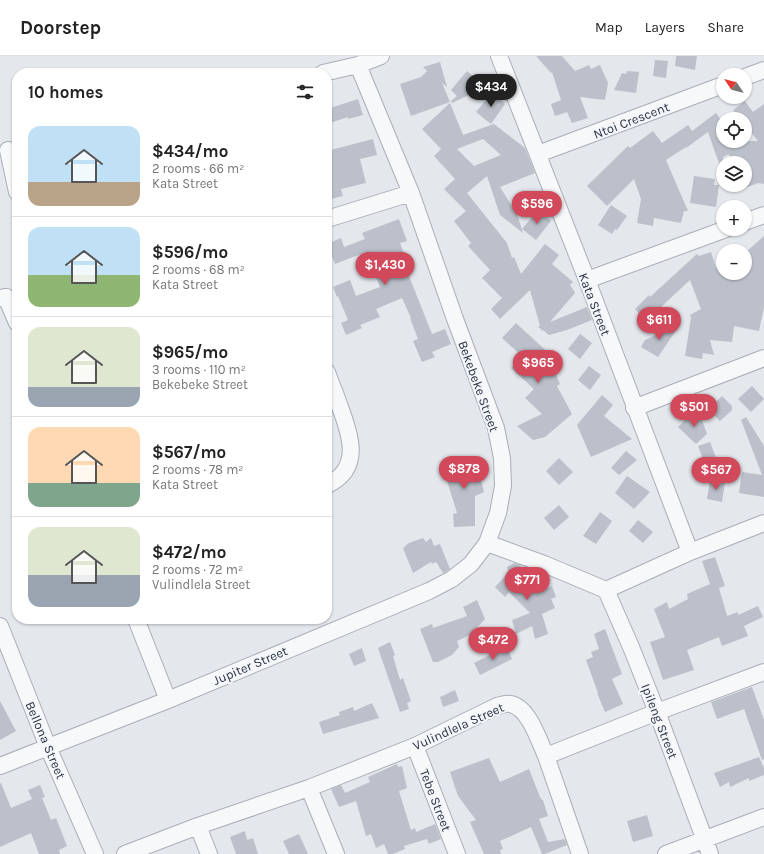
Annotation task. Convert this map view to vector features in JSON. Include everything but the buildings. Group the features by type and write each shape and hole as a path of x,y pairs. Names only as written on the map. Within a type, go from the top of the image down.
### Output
{"street":[{"path":"332,71 381,56"},
{"name":"Kata Street","path":"499,56 690,552"},
{"name":"Bekebeke Street","path":"358,64 411,193 455,320 496,428 502,458 503,486 498,513 487,543"},
{"path":"752,74 764,70"},
{"name":"Ntoi Crescent","path":"538,154 716,88"},
{"path":"8,149 12,168"},
{"path":"332,217 411,193"},
{"path":"752,219 764,215"},
{"path":"586,280 716,233"},
{"path":"8,297 12,309"},
{"path":"634,408 764,358"},
{"path":"332,385 348,428 351,443 350,459 344,473 332,481"},
{"path":"487,543 544,564 606,590 690,552 764,523"},
{"name":"Jupiter Street","path":"0,766 168,700 429,591 452,579 471,564 487,543"},
{"name":"Ipileng Street","path":"606,590 657,712 707,847"},
{"path":"138,624 168,700"},
{"name":"Bellona Street","path":"0,626 48,747 95,854"},
{"path":"580,854 546,756 764,672"},
{"name":"Vulindlela Street","path":"125,854 198,826 309,788 415,746 497,706 509,703 523,711 530,722 546,756"},
{"name":"Tebe Street","path":"415,746 457,854"},
{"path":"309,788 336,854"},
{"path":"666,854 707,847 764,817"},
{"path":"198,826 209,854"}]}
